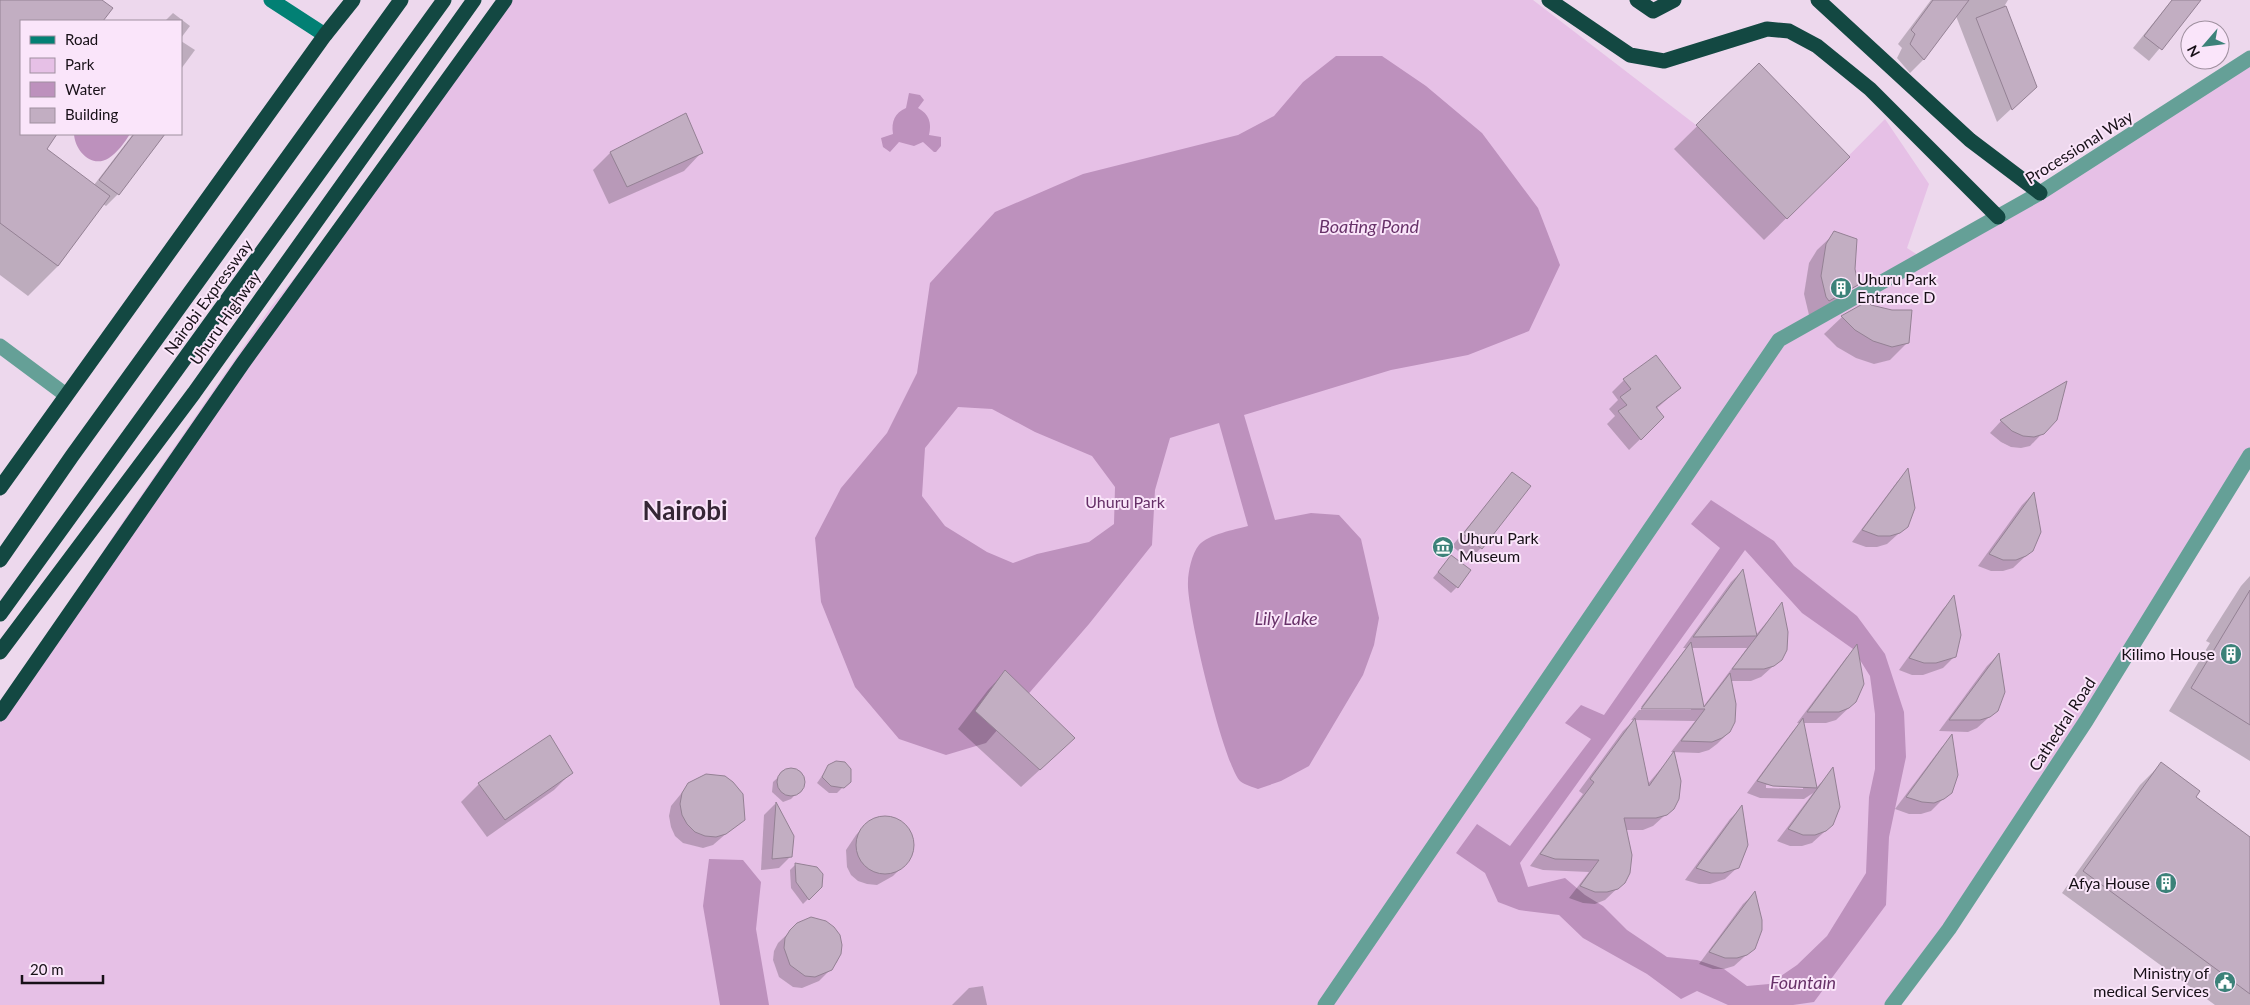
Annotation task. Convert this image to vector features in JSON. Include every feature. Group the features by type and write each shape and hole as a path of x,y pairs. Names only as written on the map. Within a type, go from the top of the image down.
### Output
{"highway":[{"path":"0,488 325,35 353,0"},
{"name":"Nairobi Expressway","path":"0,560 72,456 401,0"},
{"name":"Nairobi Expressway","path":"0,614 444,0"},
{"name":"Uhuru Highway","path":"0,652 194,393 474,0"},
{"path":"0,714 243,363 505,0"},
{"path":"1549,0 1630,55 1664,61 1766,29 1789,31 1817,46 1870,90 1998,216"},
{"path":"1637,0 1653,10 1674,0"},
{"path":"1818,0 1880,55 1970,140 2040,193"}],"street":[{"path":"271,0 325,35"},
{"name":"Processional Way","path":"1325,1005 1779,340 2040,193 2250,58"},
{"path":"0,346 66,394"},
{"name":"Cathedral Road","path":"1892,1005 1949,929 2086,720 2250,455"}],"green space":[{"name":"Uhuru Park","path":"504,0 1533,0 1696,125 1787,218 1885,119 1929,184 1907,248 1924,259 2250,58 2250,455 1899,1005 0,1005 0,708 120,526 271,307 410,134"}],"water":[{"name":"Boating Pond","path":"1336,56 1382,56 1426,86 1482,133 1538,208 1560,265 1529,331 1468,355 1391,370 1244,415 1275,520 1311,513 1339,515 1361,539 1379,618 1374,645 1363,675 1309,766 1281,781 1258,789 1240,781 1233,769 1225,747 1207,685 1189,597 1188,578 1191,563 1194,553 1203,541 1222,533 1248,526 1219,423 1170,438 1155,490 1152,545 1089,624 986,743 946,755 899,739 855,687 821,602 815,538 841,488 887,433 917,373 930,283 995,212 1083,174 1238,135 1274,116 1303,82","holes":["958,407 992,409 1035,432 1092,456 1115,487 1114,524 1089,542 1037,554 1013,563 987,552 945,526 922,496 925,448"]},
{"path":"909,93 920,95 924,100 918,108 929,119 929,135 941,137 941,146 936,152 923,142 914,146 899,142 890,152 883,147 881,138 893,134 895,118 899,112 906,108"},
{"path":"74,135 129,135 112,156 103,161 91,160 81,152"},
{"name":"Fountain","path":"1711,500 1774,541 1794,566 1857,616 1885,654 1904,712 1906,757 1889,837 1886,905 1814,1002 1793,1005 1728,1005 1697,991 1681,999 1647,974 1583,938 1559,915 1519,910 1498,902 1485,873 1456,853 1477,824 1510,846 1591,739 1565,723 1581,705 1604,715 1720,548 1691,524","holes":["1745,550 1802,613 1853,649 1870,676 1875,714 1875,769 1869,797 1866,873 1827,936 1797,965 1769,984 1747,986 1724,969 1697,960 1667,957 1627,930 1603,906 1585,895 1565,878 1528,887 1520,863"]},
{"path":"709,859 743,860 761,882 756,929 769,1005 720,1005 703,906"}],"building":[{"path":"0,0 102,0 113,8 104,20 20,20 20,135 56,135 47,149 110,196 58,266 0,223"},
{"path":"1933,0 1969,0 1924,60 1910,44 1915,34 1911,30"},
{"path":"2172,0 2201,0 2185,20 2180,20 2180,27 2162,50 2144,36"},
{"path":"2006,6 2037,87 2012,110 1976,18"},
{"path":"1759,63 1850,157 1787,219 1696,125"},
{"path":"686,113 703,153 627,187 610,152"},
{"path":"133,135 164,135 119,195 99,180"},
{"path":"1834,231 1857,239 1855,269 1858,285 1829,301 1826,297 1821,276 1826,244"},
{"path":"1868,301 1871,305 1892,310 1912,310 1909,343 1892,347 1873,341 1855,330 1841,316"},
{"path":"1656,355 1681,388 1656,407 1664,417 1641,440 1618,411 1627,405 1620,397 1631,389 1623,379"},
{"path":"2067,381 2057,420 2044,434 2034,437 2023,436 2012,431 2000,420"},
{"path":"1908,468 1915,508 1908,527 1900,533 1890,536 1878,536 1862,530"},
{"path":"1512,472 1531,486 1482,549 1463,534"},
{"path":"2034,492 2041,532 2033,551 2016,560 2003,560 1989,554"},
{"path":"1451,555 1471,570 1458,588 1438,572"},
{"path":"1743,569 1757,636 1693,637"},
{"name":"Kilimo House","path":"2250,590 2250,725 2191,688"},
{"path":"1954,595 1961,635 1956,657 1936,663 1924,663 1909,658"},
{"path":"1782,602 1788,632 1787,650 1782,660 1774,666 1764,669 1732,669"},
{"path":"1691,642 1704,707 1730,673 1736,704 1735,722 1730,732 1712,742 1681,741 1705,709 1641,709"},
{"path":"1857,644 1864,684 1856,702 1849,708 1839,712 1807,712"},
{"path":"1999,653 2005,692 1998,711 1990,717 1980,720 1949,720"},
{"path":"1005,670 1075,738 1040,770 975,711"},
{"path":"1635,718 1649,786 1674,751 1681,781 1679,799 1674,809 1667,815 1656,818 1624,818 1632,855 1630,873 1625,883 1618,889 1607,892 1595,892 1580,886 1599,860 1555,859 1540,854 1594,782 1590,779"},
{"path":"1803,718 1817,788 1773,786 1757,781"},
{"path":"1952,734 1958,775 1952,793 1934,803 1922,802 1906,797"},
{"path":"550,735 573,773 505,820 478,783"},
{"path":"836,761 845,762 851,769 851,782 844,788 831,786 822,777 828,765"},
{"name":"Afya House","path":"2161,762 2200,791 2196,797 2250,837 2250,994 2083,871"},
{"path":"1833,767 1840,807 1833,825 1826,831 1815,835 1803,835 1788,829"},
{"path":"791,768 801,772 805,782 801,792 791,796 781,792 777,782 781,772"},
{"path":"706,774 725,776 743,794 745,820 726,834 716,837 705,836 695,832 682,815 680,804 682,793 688,783"},
{"path":"776,802 794,836 792,857 772,859"},
{"path":"1742,805 1748,845 1739,868 1723,873 1711,873 1696,868"},
{"path":"885,816 901,821 909,829 914,845 909,861 901,869 885,874 869,869 861,861 856,845 861,829 869,821"},
{"path":"795,863 817,867 823,874 822,887 809,900 796,882"},
{"path":"1755,891 1762,920 1762,930 1755,949 1747,955 1737,958 1725,958 1709,952"},
{"path":"811,917 826,921 834,927 840,935 842,945 841,954 832,970 815,977 805,976 790,965 784,948 785,938 790,930 797,923"}],"place":[{"name":"Uhuru Park Entrance D","path":"1841,288"},
{"name":"Uhuru Park Museum","path":"1443,547"},
{"name":"Kilimo House","path":"2231,654"},
{"name":"Afya House","path":"2166,883"},
{"name":"Ministry of medical Services","path":"2225,982"}],"district":[{"name":"Nairobi","path":"685,511"}],"water label":[{"name":"Lily Lake","path":"1286,619"}]}
